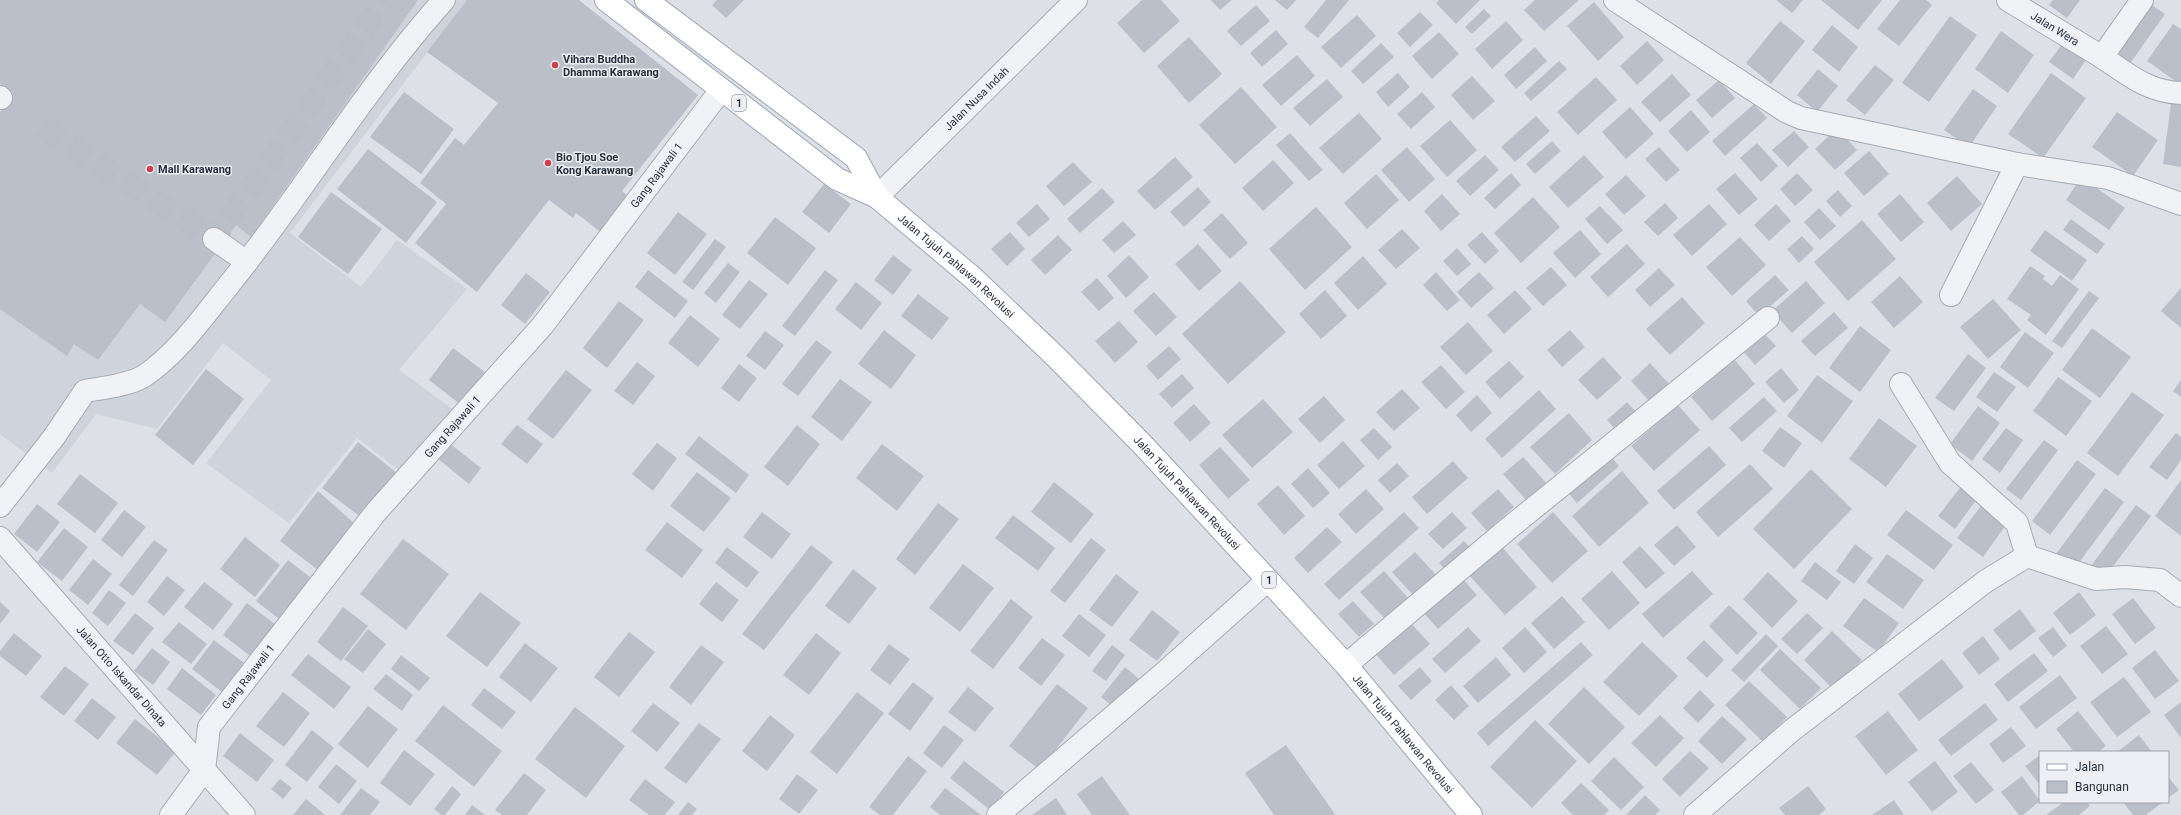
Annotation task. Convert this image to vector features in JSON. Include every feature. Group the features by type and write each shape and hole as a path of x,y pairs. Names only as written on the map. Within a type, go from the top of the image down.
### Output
{"main road":[{"name":"Jalan Tujuh Pahlawan Revolusi","path":"606,0 837,179 877,197 972,277 1055,356 1142,444 1346,665 1471,815"},
{"name":"Jalan Tujuh Pahlawan Revolusi","path":"646,0 856,158 877,197"}],"street":[{"path":"0,506 54,437 85,391 110,387 143,377 165,359 199,322 248,262 412,35 444,0"},
{"name":"Jalan Nusa Indah","path":"877,197 1076,0"},
{"path":"1615,0 1787,112 1801,118 2017,164 2108,178 2181,204"},
{"name":"Jalan Wera","path":"2008,0 2102,57 2135,80 2169,92 2181,93"},
{"path":"2102,57 2142,0"},
{"name":"Gang Rajawali 1","path":"204,770 209,726 376,512 543,325 721,90"},
{"path":"1950,296 2017,164"},
{"path":"214,239 248,262"},
{"path":"1346,665 1509,528 1768,318"},
{"path":"1900,384 1950,463 2017,523 2027,556"},
{"name":"Jalan Otto Iskandar Dinata","path":"0,538 101,650 244,815"},
{"path":"1695,815 1791,732 1986,581 2027,556 2096,579 2125,577 2160,580 2181,596"},
{"path":"998,815 1165,672 1268,580"},
{"path":"172,815 204,770"}],"shaded area":[{"path":"0,0 467,0 290,233 361,287 397,240 467,289 399,370 454,410 400,471 357,438 289,523 206,463 271,380 223,343 157,429 96,414 52,473 0,434"}],"building":[{"name":"Mall Karawang","path":"0,0 418,0 251,237 236,225 165,322 140,304 98,360 74,344 67,356 0,309 0,113 13,93 0,83"},
{"path":"467,0 579,0 698,95 622,191 630,198 602,233 576,213 573,218 549,200 477,292 415,243 446,204 420,183 455,138 464,145 498,103 427,52"},
{"path":"717,0 744,0 726,18 712,5"},
{"path":"1142,0 1161,0 1180,21 1144,53 1117,23"},
{"path":"1211,0 1232,0 1220,10"},
{"path":"1275,0 1296,0 1287,10"},
{"path":"1326,0 1349,0 1318,38 1304,27"},
{"path":"1439,0 1480,0 1456,24 1436,3"},
{"path":"1535,0 1579,0 1544,31 1524,10"},
{"path":"1776,0 1803,0 1792,13"},
{"path":"1821,0 1882,0 1858,30"},
{"path":"1900,0 1926,0 1932,5 1899,46 1877,29"},
{"path":"2053,0 2080,0 2067,18 2049,5"},
{"path":"2146,1 2165,14 2129,65 2110,52"},
{"path":"1594,2 1624,37 1598,61 1567,26"},
{"path":"1256,5 1270,21 1241,46 1227,31"},
{"path":"1484,9 1491,16 1472,34 1465,27"},
{"path":"1420,12 1433,25 1410,47 1397,33"},
{"path":"1357,15 1376,36 1341,68 1321,47"},
{"path":"1950,16 1977,35 1929,102 1902,83"},
{"path":"1506,21 1523,40 1492,69 1475,49"},
{"path":"1780,21 1805,41 1771,84 1746,63"},
{"path":"2173,24 2181,29 2181,85 2147,61"},
{"path":"1832,25 1858,47 1839,72 1812,50"},
{"path":"1276,30 1288,44 1262,67 1250,53"},
{"path":"2001,31 2034,55 2008,93 1975,69"},
{"path":"1439,32 1459,54 1432,79 1412,56"},
{"path":"1189,37 1222,74 1189,103 1157,66"},
{"path":"2065,40 2088,57 2073,79 2049,62"},
{"path":"1647,41 1664,60 1637,85 1620,66"},
{"path":"1381,43 1394,57 1363,84 1351,71"},
{"path":"1535,47 1547,61 1516,89 1504,75"},
{"path":"1297,55 1315,76 1281,106 1262,85"},
{"path":"1559,61 1567,69 1531,101 1524,93"},
{"path":"1875,65 1894,80 1865,115 1846,100"},
{"path":"1818,69 1838,86 1817,112 1797,95"},
{"path":"1398,73 1410,87 1388,107 1376,92"},
{"path":"2051,73 2086,98 2043,158 2008,134"},
{"path":"1672,74 1691,95 1660,122 1641,102"},
{"path":"1472,76 1495,101 1473,120 1451,95"},
{"path":"1596,77 1617,100 1578,135 1557,112"},
{"path":"1327,79 1343,97 1310,126 1293,108"},
{"path":"1719,80 1735,98 1712,118 1696,100"},
{"path":"1241,87 1277,127 1235,164 1199,125"},
{"path":"1973,89 1997,106 1969,147 1944,130"},
{"path":"404,92 454,129 421,174 370,137"},
{"path":"1422,92 1435,107 1411,129 1397,114"},
{"path":"2171,103 2181,105 2181,167 2163,164"},
{"path":"1754,104 1767,118 1725,156 1712,141"},
{"path":"1630,107 1654,134 1626,159 1602,132"},
{"path":"1691,110 1710,132 1687,152 1668,131"},
{"path":"2117,112 2158,140 2133,176 2092,147"},
{"path":"1359,113 1382,139 1343,174 1319,148"},
{"path":"1536,116 1550,131 1515,162 1501,147"},
{"path":"1450,120 1477,150 1447,177 1420,146"},
{"path":"1837,128 1857,150 1835,170 1815,149"},
{"path":"1794,131 1809,147 1788,167 1772,150"},
{"path":"1290,133 1323,170 1309,181 1276,145"},
{"path":"1552,141 1561,151 1535,174 1526,164"},
{"path":"1757,143 1778,166 1761,182 1740,158"},
{"path":"1407,147 1435,179 1409,202 1381,170"},
{"path":"1659,147 1680,170 1666,182 1645,159"},
{"path":"368,149 437,202 406,243 337,189"},
{"path":"1869,151 1889,174 1864,196 1844,173"},
{"path":"1485,155 1499,170 1470,196 1456,181"},
{"path":"1584,155 1604,177 1568,208 1549,187"},
{"path":"1175,157 1193,177 1155,210 1137,191"},
{"path":"1273,160 1294,183 1263,211 1242,188"},
{"path":"1073,162 1092,182 1064,206 1046,186"},
{"path":"1511,173 1521,185 1495,209 1484,198"},
{"path":"1735,173 1758,199 1739,215 1716,189"},
{"path":"1797,173 1813,190 1795,206 1780,189"},
{"path":"1376,174 1399,200 1367,229 1344,203"},
{"path":"1626,175 1646,196 1624,215 1605,194"},
{"path":"1957,176 1982,204 1951,231 1927,203"},
{"path":"2081,177 2125,208 2109,230 2066,200"},
{"path":"824,184 851,204 829,233 802,212"},
{"path":"1198,187 1211,202 1184,227 1170,212"},
{"path":"1102,188 1115,202 1080,233 1067,219"},
{"path":"1838,190 1852,206 1840,217 1826,201"},
{"path":"331,192 382,229 348,274 298,237"},
{"path":"1442,194 1460,214 1441,231 1424,211"},
{"path":"1900,194 1924,222 1901,242 1877,214"},
{"path":"1533,197 1560,227 1521,263 1494,233"},
{"path":"1665,203 1678,218 1658,236 1644,222"},
{"path":"1037,204 1050,219 1029,237 1016,223"},
{"path":"1709,204 1727,224 1692,256 1673,235"},
{"path":"1776,204 1791,221 1769,241 1754,225"},
{"path":"1600,206 1623,230 1607,244 1585,219"},
{"path":"1316,207 1352,247 1305,290 1269,249"},
{"path":"1819,208 1836,226 1820,240 1804,222"},
{"path":"678,212 707,234 675,275 647,253"},
{"path":"1222,213 1248,243 1230,259 1203,230"},
{"path":"775,217 816,248 788,285 747,253"},
{"path":"2071,219 2105,244 2097,254 2063,230"},
{"path":"1862,220 1896,259 1848,301 1814,262"},
{"path":"1123,221 1136,235 1114,253 1102,240"},
{"path":"1402,229 1420,248 1396,269 1378,250"},
{"path":"1580,230 1601,254 1575,278 1553,253"},
{"path":"2045,230 2087,260 2072,281 2030,251"},
{"path":"1010,232 1025,249 1007,266 991,249"},
{"path":"1482,232 1499,251 1485,264 1467,245"},
{"path":"1058,235 1072,250 1045,275 1031,260"},
{"path":"1802,236 1814,249 1799,263 1787,249"},
{"path":"1740,237 1766,265 1732,296 1706,267"},
{"path":"715,239 726,247 693,290 682,282"},
{"path":"1198,244 1222,271 1199,291 1175,264"},
{"path":"1627,244 1645,264 1608,297 1590,277"},
{"path":"1457,248 1471,264 1457,276 1443,261"},
{"path":"893,255 912,270 893,295 874,280"},
{"path":"1129,255 1149,277 1126,298 1107,276"},
{"path":"1363,256 1387,284 1358,310 1334,283"},
{"path":"728,263 740,272 716,303 704,293"},
{"path":"2030,266 2045,276 2043,279 2052,286 2060,275 2079,289 2046,335 2027,320 2031,315 2007,299"},
{"path":"1551,267 1567,285 1543,306 1526,288"},
{"path":"1659,268 1675,285 1650,307 1635,290"},
{"path":"648,270 688,301 675,318 635,287"},
{"path":"825,270 838,280 795,336 782,326"},
{"path":"1436,272 1460,300 1447,311 1423,285"},
{"path":"1479,272 1494,288 1471,308 1457,292"},
{"path":"526,273 550,292 525,324 501,305"},
{"path":"1775,275 1789,290 1759,316 1746,301"},
{"path":"1900,276 1923,302 1894,328 1871,302"},
{"path":"1097,278 1114,298 1099,311 1081,292"},
{"path":"749,280 768,294 740,329 722,315"},
{"path":"1240,281 1286,332 1228,384 1182,334"},
{"path":"1806,281 1825,303 1792,333 1772,311"},
{"path":"856,282 882,303 861,330 835,309"},
{"path":"2181,288 2181,328 2161,311"},
{"path":"1325,290 1347,316 1321,339 1299,314"},
{"path":"1515,290 1532,309 1504,334 1487,315"},
{"path":"2089,291 2099,298 2062,348 2052,341"},
{"path":"1154,292 1177,317 1156,336 1133,311"},
{"path":"918,294 949,318 932,340 901,316"},
{"path":"1682,297 1705,323 1670,355 1646,329"},
{"path":"1993,299 2021,330 1988,359 1960,327"},
{"path":"619,301 644,320 607,368 583,348"},
{"path":"1834,312 1848,328 1815,356 1801,341"},
{"path":"690,315 720,339 698,367 668,343"},
{"path":"1119,321 1138,342 1115,363 1095,341"},
{"path":"1468,322 1493,351 1466,375 1440,347"},
{"path":"1860,326 1891,350 1860,392 1829,368"},
{"path":"1759,328 1776,346 1755,365 1738,345"},
{"path":"2092,328 2131,357 2100,398 2062,370"},
{"path":"884,330 916,355 891,389 858,364"},
{"path":"1570,330 1585,347 1562,367 1547,350"},
{"path":"765,331 784,345 765,370 746,356"},
{"path":"2025,332 2054,353 2028,388 2000,367"},
{"path":"816,340 832,352 798,396 782,384"},
{"path":"1169,346 1181,359 1158,380 1146,366"},
{"path":"453,348 486,373 461,405 429,380"},
{"path":"1968,354 1986,368 1954,411 1935,398"},
{"path":"1603,357 1622,378 1597,400 1578,380"},
{"path":"1734,359 1755,384 1712,421 1691,397"},
{"path":"1509,361 1524,377 1500,399 1485,382"},
{"path":"637,362 655,376 633,405 614,391"},
{"path":"1650,363 1669,384 1650,402 1631,381"},
{"path":"739,364 757,378 739,402 721,388"},
{"path":"1441,365 1465,392 1446,409 1421,382"},
{"path":"1781,368 1799,390 1784,403 1765,382"},
{"path":"206,369 244,399 193,465 155,435"},
{"path":"566,370 592,390 553,439 527,419"},
{"path":"1994,372 2016,387 1997,412 1976,397"},
{"path":"1182,374 1194,388 1172,408 1159,394"},
{"path":"1817,375 1853,401 1822,443 1787,416"},
{"path":"2058,377 2092,401 2066,436 2033,411"},
{"path":"840,379 872,402 842,441 811,417"},
{"path":"2181,380 2181,397 2173,391"},
{"path":"1402,389 1420,408 1394,431 1376,412"},
{"path":"1539,390 1556,409 1502,458 1485,439"},
{"path":"2132,392 2164,415 2118,476 2087,453"},
{"path":"1477,395 1492,413 1471,432 1456,415"},
{"path":"1324,396 1345,420 1320,443 1298,419"},
{"path":"1764,397 1777,411 1742,442 1729,428"},
{"path":"1263,399 1293,432 1252,468 1222,435"},
{"path":"1627,402 1639,415 1619,433 1607,420"},
{"path":"1194,404 1211,423 1190,442 1173,423"},
{"path":"1678,405 1700,430 1654,471 1631,446"},
{"path":"1978,406 2000,423 1972,461 1950,444"},
{"path":"1569,413 1592,440 1555,474 1530,447"},
{"path":"1879,418 1917,446 1886,487 1849,459"},
{"path":"517,425 543,444 527,464 501,444"},
{"path":"797,425 820,444 788,486 764,467"},
{"path":"1780,427 1802,443 1784,468 1762,451"},
{"path":"1374,428 1392,447 1378,460 1360,440"},
{"path":"2006,428 2023,440 2000,473 1982,459"},
{"path":"2176,433 2181,437 2181,460 2167,480 2149,467"},
{"path":"699,436 749,475 736,493 685,454"},
{"path":"2044,440 2058,450 2021,500 2006,489"},
{"path":"1343,441 1365,466 1339,489 1317,465"},
{"path":"358,442 397,473 362,518 322,488"},
{"path":"449,443 481,468 469,484 437,458"},
{"path":"657,443 677,458 653,491 632,474"},
{"path":"882,444 924,476 897,511 856,478"},
{"path":"1709,446 1726,465 1674,510 1657,491"},
{"path":"1220,447 1250,480 1228,499 1199,465"},
{"path":"1607,452 1619,466 1577,503 1565,489"},
{"path":"1523,457 1548,485 1529,503 1503,474"},
{"path":"2077,460 2096,474 2050,535 2032,521"},
{"path":"1453,461 1468,478 1427,514 1412,497"},
{"path":"1397,463 1409,476 1390,493 1378,480"},
{"path":"1750,464 1773,489 1718,537 1696,512"},
{"path":"1308,468 1330,493 1313,508 1291,484"},
{"path":"1811,469 1852,509 1794,569 1753,529"},
{"path":"1622,471 1649,503 1599,547 1572,516"},
{"path":"697,472 731,498 704,532 670,506"},
{"path":"80,474 118,503 95,533 57,504"},
{"path":"1966,480 1982,492 1955,529 1938,516"},
{"path":"2181,480 2181,536 2155,516"},
{"path":"1054,482 1094,514 1071,543 1031,512"},
{"path":"1278,485 1305,516 1284,535 1257,504"},
{"path":"2105,488 2124,502 2075,568 2056,554"},
{"path":"1366,489 1384,509 1356,534 1338,514"},
{"path":"1498,489 1514,507 1487,531 1471,513"},
{"path":"318,491 355,524 322,573 280,541"},
{"path":"938,503 959,519 915,575 896,559"},
{"path":"1983,503 2008,522 1983,557 1957,538"},
{"path":"37,504 60,522 37,552 14,534"},
{"path":"2136,505 2151,516 2105,577 2091,566"},
{"path":"124,510 146,527 122,557 101,540"},
{"path":"1906,510 1953,545 1934,570 1887,535"},
{"path":"762,512 791,534 772,559 743,537"},
{"path":"1404,512 1419,528 1339,600 1324,584"},
{"path":"1452,512 1467,528 1443,549 1428,534"},
{"path":"1553,512 1588,551 1552,583 1517,544"},
{"path":"1013,515 1055,548 1038,571 995,538"},
{"path":"667,522 703,550 682,578 645,550"},
{"path":"1677,525 1696,547 1674,566 1654,545"},
{"path":"1327,527 1342,542 1308,573 1294,558"},
{"path":"64,528 88,547 62,581 37,562"},
{"path":"245,537 280,565 255,597 220,569"},
{"path":"1091,538 1106,550 1065,603 1050,591"},
{"path":"403,539 449,574 406,630 360,594"},
{"path":"154,540 168,550 133,596 119,585"},
{"path":"1464,541 1472,550 1447,572 1439,563"},
{"path":"1855,544 1873,558 1854,584 1836,571"},
{"path":"811,545 833,562 764,650 742,634"},
{"path":"1501,546 1537,587 1505,615 1469,575"},
{"path":"1640,546 1665,573 1646,589 1622,562"},
{"path":"727,547 759,572 747,588 715,563"},
{"path":"1415,552 1438,577 1415,597 1392,572"},
{"path":"1887,554 1924,580 1903,609 1866,582"},
{"path":"93,559 112,574 88,605 69,590"},
{"path":"288,560 315,581 283,622 256,601"},
{"path":"1815,562 1841,582 1827,600 1801,581"},
{"path":"963,564 994,588 960,632 929,608"},
{"path":"853,569 877,588 849,624 825,606"},
{"path":"1384,571 1409,599 1386,620 1360,592"},
{"path":"1612,571 1640,603 1609,630 1581,599"},
{"path":"1692,571 1713,594 1663,638 1642,614"},
{"path":"1768,572 1798,601 1772,628 1743,599"},
{"path":"1116,574 1139,592 1112,627 1089,610"},
{"path":"167,576 185,590 164,616 147,602"},
{"path":"1461,577 1477,595 1438,629 1422,611"},
{"path":"204,582 233,604 213,630 184,607"},
{"path":"716,582 739,600 722,622 699,604"},
{"path":"109,590 126,603 108,626 92,613"},
{"path":"480,592 521,623 487,667 446,636"},
{"path":"2079,592 2096,615 2070,635 2053,613"},
{"path":"1562,596 1585,622 1554,649 1531,623"},
{"path":"1864,598 1899,623 1878,652 1843,626"},
{"path":"2133,598 2156,628 2135,644 2112,614"},
{"path":"1011,599 1033,617 993,669 970,651"},
{"path":"1353,601 1374,624 1359,637 1338,614"},
{"path":"0,602 10,611 0,624"},
{"path":"247,603 275,624 250,656 223,635"},
{"path":"1729,605 1758,633 1737,655 1709,626"},
{"path":"343,607 368,626 341,661 317,642"},
{"path":"2020,609 2036,631 2010,651 1993,630"},
{"path":"1152,610 1180,632 1157,661 1129,640"},
{"path":"135,613 154,628 133,655 113,641"},
{"path":"1807,613 1823,628 1797,654 1781,639"},
{"path":"1079,614 1106,635 1089,657 1062,636"},
{"path":"1407,619 1430,644 1394,675 1372,650"},
{"path":"179,622 207,644 191,664 162,642"},
{"path":"2106,626 2128,654 2102,674 2080,646"},
{"path":"1468,627 1481,641 1445,673 1432,659"},
{"path":"1525,627 1547,652 1524,673 1502,648"},
{"path":"2053,627 2067,646 2053,657 2038,638"},
{"path":"368,629 386,644 363,673 344,659"},
{"path":"1832,631 1862,660 1833,689 1804,660"},
{"path":"629,632 655,652 619,697 594,677"},
{"path":"14,633 42,656 26,676 0,656 0,651"},
{"path":"816,633 841,653 809,695 783,675"},
{"path":"1766,634 1778,646 1744,682 1731,670"},
{"path":"1983,636 2000,659 1979,675 1962,653"},
{"path":"1042,638 1065,655 1041,686 1018,668"},
{"path":"214,640 244,663 222,692 192,669"},
{"path":"1704,640 1724,660 1707,678 1686,658"},
{"path":"1581,642 1593,655 1488,746 1477,733"},
{"path":"1642,642 1678,676 1639,716 1603,682"},
{"path":"525,643 558,668 531,702 499,677"},
{"path":"889,644 910,659 890,685 870,670"},
{"path":"701,645 724,662 691,705 669,687"},
{"path":"1112,645 1125,655 1106,681 1092,671"},
{"path":"152,648 170,662 153,685 134,671"},
{"path":"1780,649 1821,688 1800,709 1760,670"},
{"path":"2155,650 2179,681 2155,699 2132,668"},
{"path":"2034,653 2048,671 2008,702 1994,684"},
{"path":"308,654 351,687 334,709 291,675"},
{"path":"401,655 430,678 419,691 391,669"},
{"path":"1496,657 1511,675 1478,703 1463,686"},
{"path":"1942,659 1964,687 1919,721 1898,694"},
{"path":"65,666 89,684 64,716 40,697"},
{"path":"1125,667 1139,679 1116,709 1101,697"},
{"path":"1420,667 1432,681 1411,700 1398,686"},
{"path":"182,668 216,695 201,715 167,689"},
{"path":"386,674 413,695 402,711 373,689"},
{"path":"2060,675 2077,698 2036,729 2019,707"},
{"path":"2124,677 2151,712 2117,737 2090,702"},
{"path":"1749,681 1787,717 1763,742 1725,705"},
{"path":"913,682 934,698 910,731 888,714"},
{"path":"1057,684 1088,708 1040,770 1009,746"},
{"path":"1451,685 1469,706 1454,720 1435,700"},
{"path":"968,687 994,708 975,732 948,712"},
{"path":"1584,687 1625,727 1589,764 1548,724"},
{"path":"484,688 516,712 502,729 471,705"},
{"path":"1700,690 1715,705 1698,723 1683,708"},
{"path":"283,692 310,713 284,747 256,726"},
{"path":"857,692 884,713 837,774 810,752"},
{"path":"92,698 116,717 98,740 74,721"},
{"path":"2181,702 2181,738 2164,715"},
{"path":"653,703 680,723 657,752 631,731"},
{"path":"1985,703 1998,720 1951,756 1938,740"},
{"path":"443,705 502,751 474,787 415,741"},
{"path":"368,706 398,729 368,768 338,744"},
{"path":"575,707 625,746 586,798 535,759"},
{"path":"1888,711 1918,750 1886,775 1855,736"},
{"path":"2078,711 2106,746 2099,751 2073,751 2056,729"},
{"path":"770,715 795,735 767,771 742,751"},
{"path":"1660,715 1684,738 1656,767 1631,743"},
{"path":"1722,716 1747,739 1722,764 1698,741"},
{"path":"135,719 176,751 157,775 116,743"},
{"path":"1535,720 1577,761 1532,808 1490,767"},
{"path":"699,723 721,739 686,784 664,768"},
{"path":"944,725 964,740 942,768 923,753"},
{"path":"2011,727 2026,746 2003,763 1989,744"},
{"path":"312,730 334,748 307,782 285,765"},
{"path":"240,733 274,760 257,782 223,756"},
{"path":"2139,735 2151,751 2118,751"},
{"path":"1286,745 1335,814 1274,815 1245,773"},
{"path":"404,750 435,774 410,806 380,783"},
{"path":"1690,751 1709,768 1680,797 1662,779"},
{"path":"908,756 927,771 893,815 880,815 869,807"},
{"path":"2039,756 2039,784 2025,766"},
{"path":"1614,757 1644,787 1621,810 1591,781"},
{"path":"964,761 1004,792 990,810 950,778"},
{"path":"1935,761 1958,792 1932,812 1908,782"},
{"path":"1971,762 1994,790 1976,804 1953,776"},
{"path":"336,764 357,781 339,804 318,787"},
{"path":"524,773 546,790 527,815 502,815 495,810"},
{"path":"797,774 818,790 799,814 779,799"},
{"path":"1102,776 1130,815 1092,815 1077,794"},
{"path":"2022,776 2039,800 2039,802 2023,815 2019,815 2001,792"},
{"path":"2169,778 2179,790 2169,797"},
{"path":"280,779 292,788 283,799 271,789"},
{"path":"645,779 675,802 665,815 649,815 629,800"},
{"path":"1581,783 1609,810 1604,815 1573,815 1561,803"},
{"path":"452,786 461,794 445,815 441,815 434,809"},
{"path":"1808,786 1826,809 1819,815 1785,815 1779,808"},
{"path":"361,788 380,802 370,815 340,815"},
{"path":"945,788 981,815 940,815 930,807"},
{"path":"1645,795 1660,810 1655,815 1626,815"},
{"path":"1056,798 1067,815 1032,815"},
{"path":"306,799 324,814 324,815 293,815"},
{"path":"1894,800 1904,815 1872,815"},
{"path":"688,802 697,809 692,815 678,815"},
{"path":"2063,803 2088,803 2090,806 2079,815 2046,815"},
{"path":"2124,803 2162,803 2146,815 2133,815"},
{"path":"472,805 485,815 465,815"}],"tunnel":[{"path":"42,127 214,239 384,0"}],"place":[{"name":"Vihara Buddha Dhamma Karawang","path":"555,65"},
{"name":"Bio Tjou Soe Kong Karawang","path":"548,163"},
{"name":"Mall Karawang","path":"150,169"}]}
